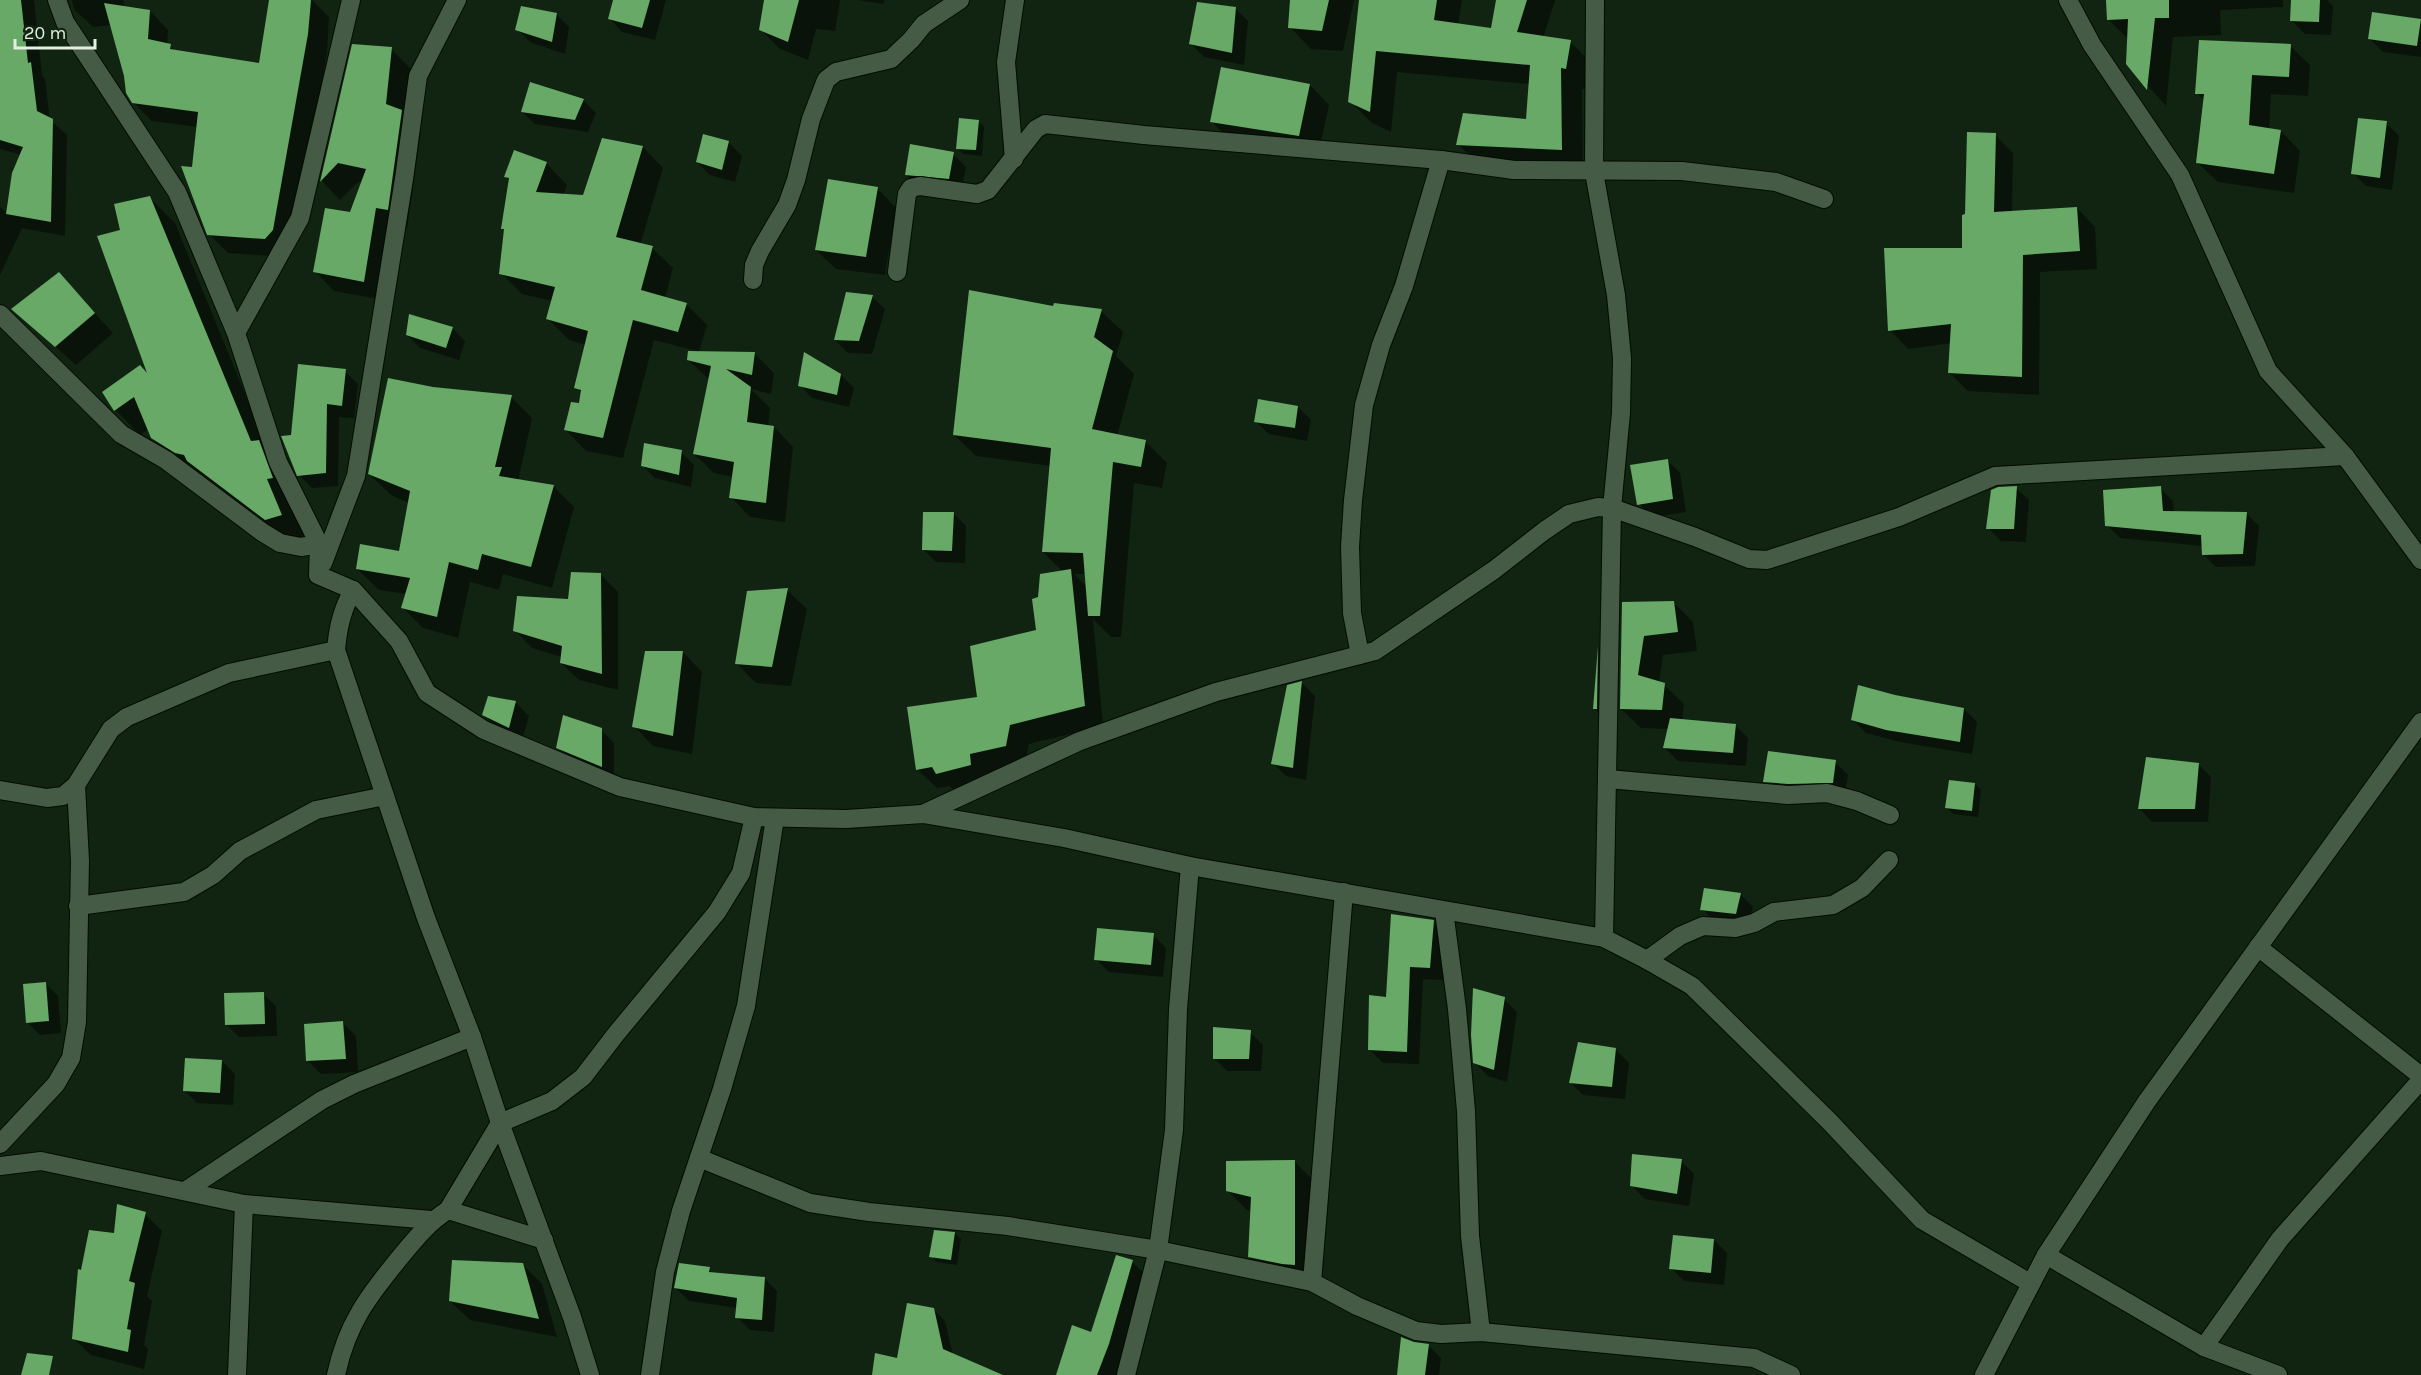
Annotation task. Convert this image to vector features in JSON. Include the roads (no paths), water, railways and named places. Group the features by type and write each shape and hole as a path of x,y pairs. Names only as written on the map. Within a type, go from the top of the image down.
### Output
{"street":[{"path":"57,0 69,30 177,192 236,333 278,462 319,544 318,575"},
{"path":"236,333 300,218 351,0"},
{"path":"318,575 356,476 404,179 417,76 457,0"},
{"path":"753,280 754,266 760,251 787,205 796,180 811,119 826,80 836,72 891,59 924,24 960,0"},
{"path":"1014,0 1006,62 1014,159"},
{"path":"1595,0 1594,172 1616,295 1622,358 1622,413 1612,508 1604,939"},
{"path":"2068,0 2092,45 2180,175 2268,371 2345,456 2421,560"},
{"path":"897,272 907,194 911,188 920,186 977,194 988,190 1036,129 1045,124 1178,138 1441,160 1514,170 1682,171 1776,182 1824,199"},
{"path":"1360,655 1352,613 1350,547 1364,405 1381,345 1404,286 1441,160"},
{"path":"0,314 121,434 165,460 280,543 301,547 319,544"},
{"path":"923,814 1080,741 1216,692 1375,651 1494,570 1569,514 1598,507 1612,508 1749,559 1767,560 1899,517 1995,476 2345,456"},
{"path":"318,575 353,590 399,641 427,693 484,730 620,787 754,817 846,819 923,814 1064,838 1190,866 1604,939 1692,986 1816,1107 1922,1220 2030,1283"},
{"path":"353,590 345,604 338,625 336,650 426,918 472,1037 500,1124 544,1240 591,1375"},
{"path":"0,790 47,798 63,796 76,785 111,729 128,717 229,673 336,650"},
{"path":"1984,1375 2046,1255 2146,1101 2421,722"},
{"path":"1608,779 1788,795 1827,793 1857,801 1890,815"},
{"path":"0,1144 56,1084 71,1058 76,1022 80,861 76,785"},
{"path":"78,906 184,892 213,876 240,850 316,810 385,796"},
{"path":"336,1375 342,1346 359,1310 431,1220 448,1210 500,1124 552,1101 583,1077 717,912 741,873 754,817"},
{"path":"650,1375 664,1272 746,1006 775,818"},
{"path":"1647,960 1680,936 1703,926 1735,928 1754,923 1774,912 1833,905 1862,888 1889,860"},
{"path":"1126,1375 1158,1250 1174,1130 1178,1009 1190,866"},
{"path":"1312,1282 1344,892"},
{"path":"1444,911 1458,1020 1466,1111 1470,1236 1481,1332"},
{"path":"2204,1347 2280,1239 2421,1078 2258,947"},
{"path":"185,1191 322,1100 472,1037"},
{"path":"699,1158 810,1203 868,1212 1008,1226 1158,1250 1312,1282 1357,1306 1416,1331 1441,1335 1481,1332 1754,1358 1791,1375"},
{"path":"0,1166 41,1161 244,1204 431,1220"},
{"path":"237,1375 244,1204"},
{"path":"448,1210 544,1240"},
{"path":"2046,1255 2204,1347 2278,1375"}]}
